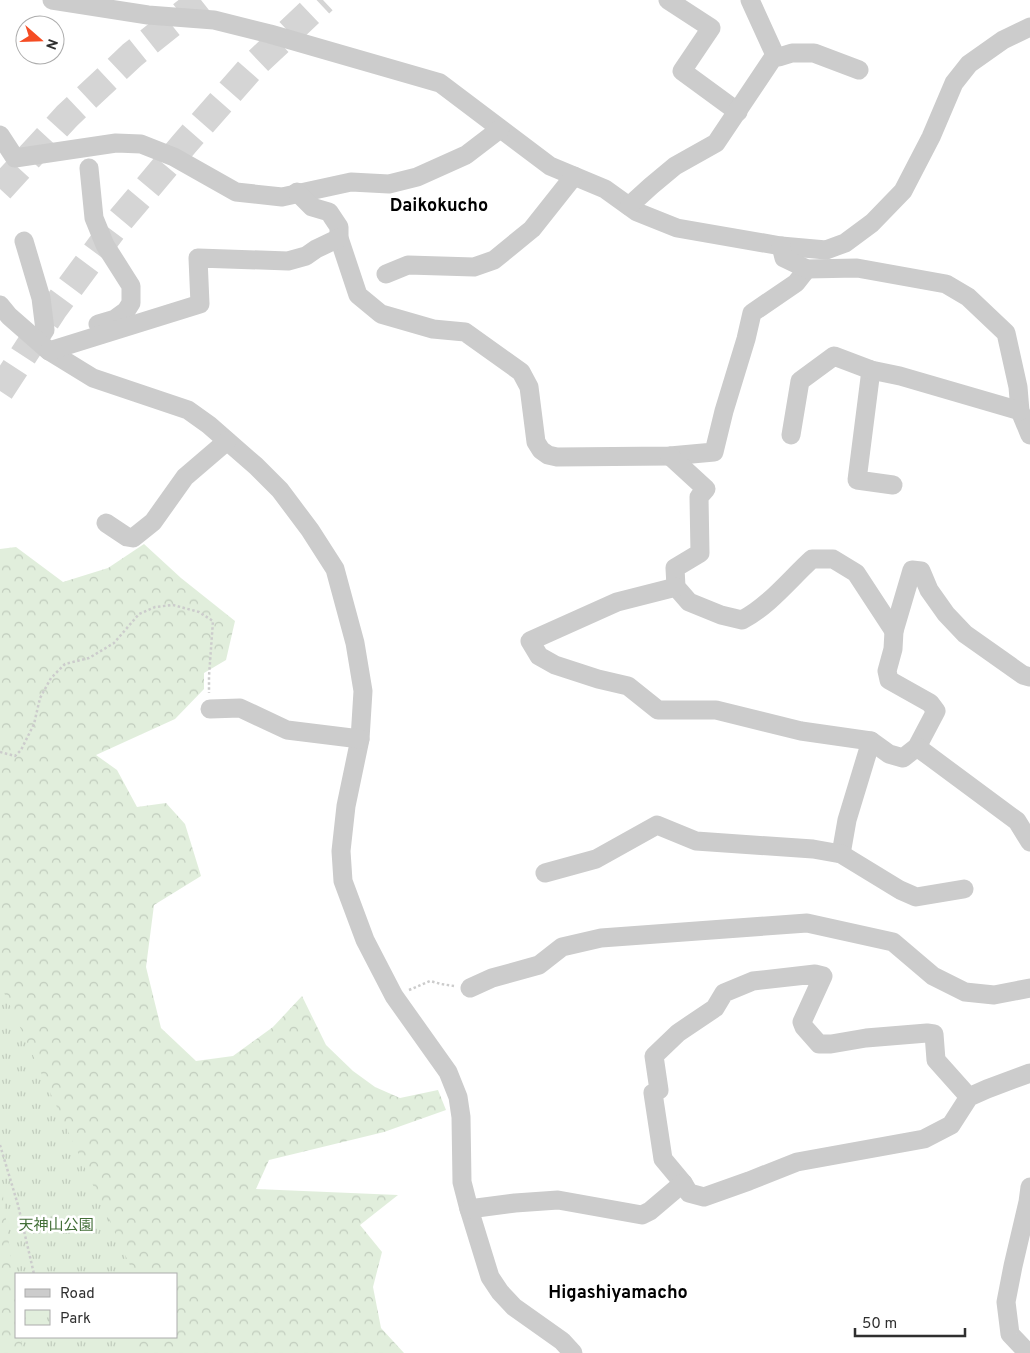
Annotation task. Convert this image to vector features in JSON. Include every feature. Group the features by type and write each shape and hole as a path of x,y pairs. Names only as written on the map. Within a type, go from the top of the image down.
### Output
{"street":[{"path":"52,0 148,15 214,20 270,34 440,84 550,166 605,189 637,212 677,228 781,246 826,250 846,243 872,223 903,192 931,137 954,83 969,64 1003,40 1030,27"},
{"path":"668,0 711,28 682,71 738,112"},
{"path":"750,0 775,55 780,57 792,53 814,53 859,70"},
{"path":"629,206 675,166 716,143 775,55"},
{"path":"0,135 15,158 116,143 140,144 174,157 236,192 282,197 297,192 351,182 389,184 417,177 466,155 500,129"},
{"path":"43,346 115,320 126,311 131,303 131,286 105,245 94,218 89,168"},
{"path":"386,274 408,265 474,267 494,260 532,229 574,176"},
{"path":"297,192 312,206 329,212 339,227 339,238 358,295 381,314 432,329 466,332 521,372 529,386 536,442 541,450 548,455 558,457 670,456 714,452 752,313 796,283 807,269"},
{"path":"43,346 200,304 198,258 288,261 306,256 339,238"},
{"path":"24,241 41,298 44,330 43,346"},
{"path":"781,246 784,258 807,269 857,268 946,284 968,298 1006,333 1018,386 1020,411 1030,435"},
{"path":"0,305 9,316 43,346 93,378 188,410 209,425 280,490 310,530 335,570 355,643 363,691 360,738 345,815 341,851 343,881 365,940 394,996 448,1072 458,1097 461,1117 462,1182 490,1276 500,1292 514,1307 562,1340 573,1353"},
{"path":"791,435 800,381 834,356 871,370 900,376 1020,411"},
{"path":"871,370 858,480 893,485"},
{"path":"106,523 127,537 133,538 154,522 185,477 227,441"},
{"path":"670,456 706,489 699,497 700,554 675,568 676,587 689,602 742,620 752,615 765,604 812,559 833,559 856,573 894,631"},
{"path":"676,587 617,602 530,641 539,656 555,666 598,680 628,686 658,710 716,710 801,731 871,741 889,754 903,758 917,747 936,711 930,703 889,680 888,670 893,649 894,631 912,570 921,571 929,590 946,614 966,634 1022,675 1030,677"},
{"path":"210,708 240,708 287,730 360,738"},
{"path":"841,854 847,820 871,741"},
{"path":"917,747 1017,821 1030,842"},
{"path":"545,873 596,859 657,825 696,841 813,849 841,854 900,890 916,897 964,889"},
{"path":"470,988 492,978 539,965 562,947 600,938 807,922 893,942 932,976 965,992 994,996 1030,988"},
{"path":"969,1097 936,1060 934,1034 866,1038 831,1044 819,1044 802,1022 823,976 815,974 753,981 724,993 715,1008 678,1033 654,1056 659,1090 654,1093 663,1159 689,1193 704,1197 797,1162 924,1140 952,1125 969,1097 1030,1073"},
{"path":"469,1209 558,1200 642,1215 650,1211 683,1183"},
{"path":"1028,1351 1010,1334 1006,1302 1030,1187"}],"path":[{"path":"0,752 15,756 21,750 34,724 40,698 51,678 65,664 90,658 114,643 139,614 156,607 173,606 200,612 213,621 209,676 210,708"},
{"path":"394,996 430,981 470,988"},
{"path":"0,1145 18,1205 34,1273"}],"green space":[{"path":"144,544 181,578 235,621 226,660 204,673 204,689 175,719 96,755 117,770 137,807 166,803 185,824 201,876 154,905 146,967 161,1028 196,1061 233,1056 273,1027 302,996 326,1045 353,1071 375,1087 400,1098 438,1090 446,1110 384,1132 269,1160 256,1189 398,1195 360,1225 382,1252 373,1287 381,1328 404,1353 0,1353 0,549 16,547 63,582 108,568"},
{"name":"天神山公園","path":"0,984 134,1273 15,1273 15,1291 0,1172"},
{"path":"21,1338 136,1338 135,1353 23,1353"}],"tunnel":[{"path":"0,189 67,116 132,55 201,0"},
{"path":"0,391 53,310 116,225 250,69 323,0"}],"district":[{"name":"Daikokucho","path":"439,205"},
{"name":"Higashiyamacho","path":"618,1292"}]}
